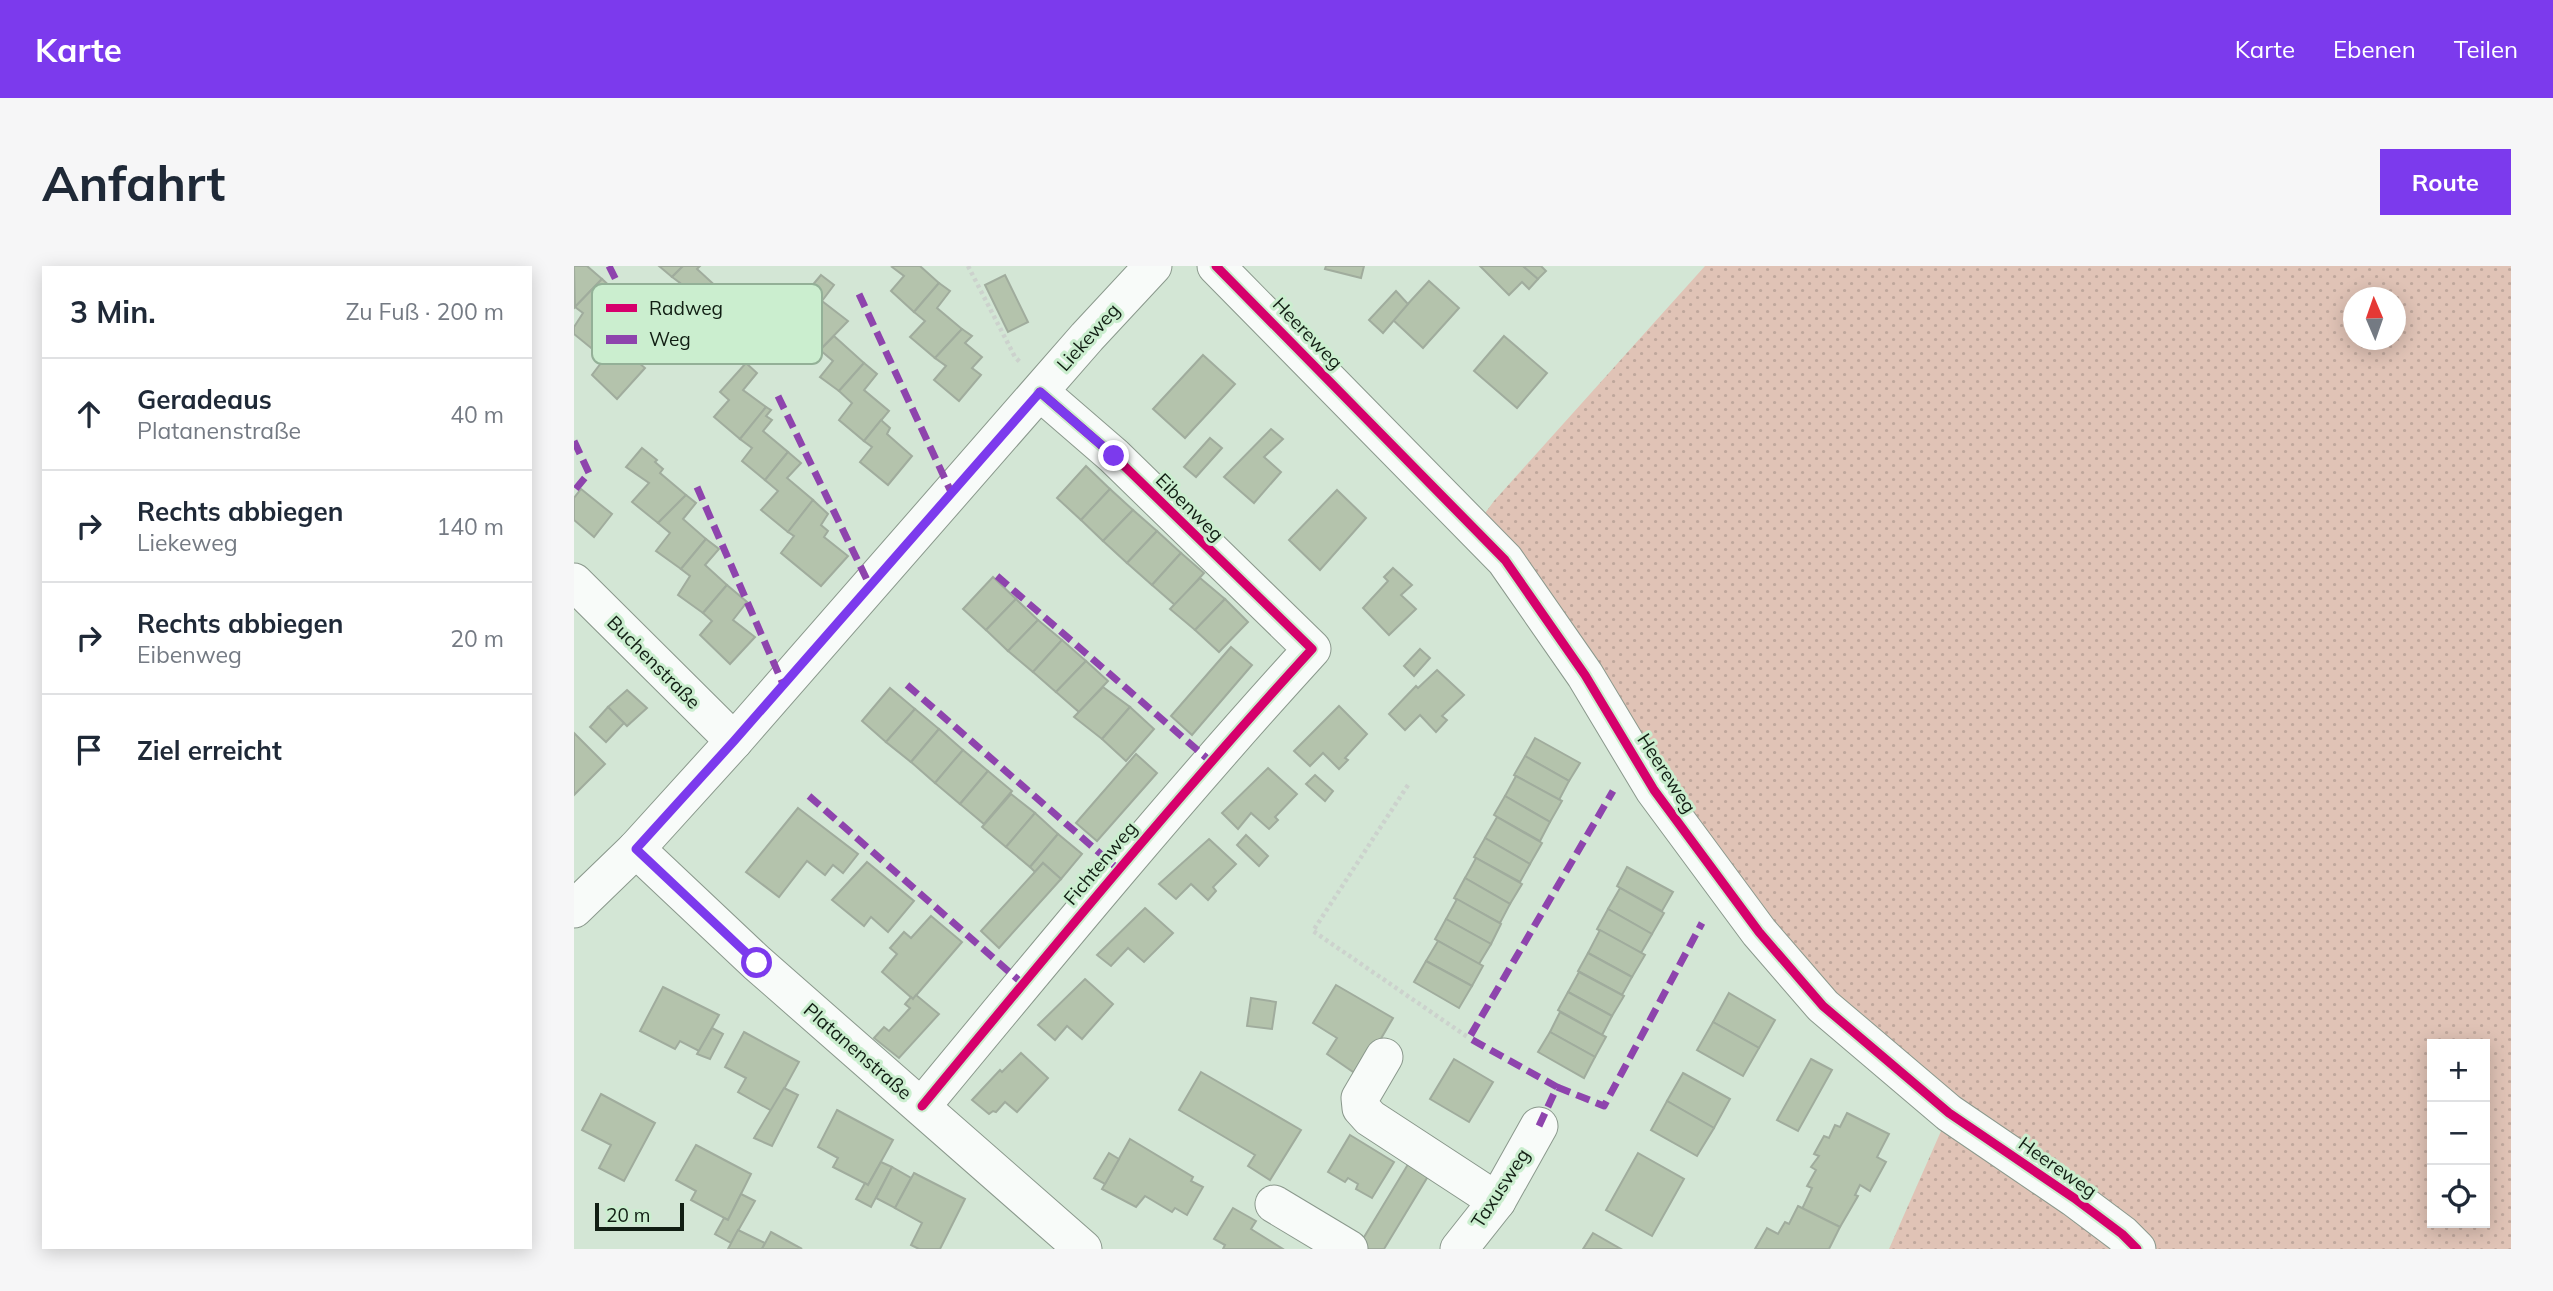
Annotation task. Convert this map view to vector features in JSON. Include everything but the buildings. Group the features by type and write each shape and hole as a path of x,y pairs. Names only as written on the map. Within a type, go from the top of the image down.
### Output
{"street":[{"name":"Liekeweg","path":"574,909 636,849 734,741 1153,266"},
{"name":"Heereweg","path":"1216,266 1505,560 1585,675 1654,790 1759,932 1823,1006 1949,1113 2074,1198 2122,1234 2137,1249"},
{"name":"Eibenweg","path":"1042,389 1312,649"},
{"name":"Buchenstraße","path":"574,582 734,741"},
{"name":"Fichtenweg","path":"922,1106 1210,761 1312,649"},
{"name":"Platanenstraße","path":"636,849 757,963 1083,1249"},
{"path":"1384,1057 1360,1098 1361,1108 1370,1118 1497,1201"},
{"name":"Taxusweg","path":"1459,1249 1497,1201 1539,1126"},
{"path":"1274,1204 1349,1249"}],"path":[{"path":"968,266 1015,357 1042,389"},
{"path":"1408,785 1313,931 1469,1038"}],"shaded area":[{"path":"1705,266 2511,266 2511,1249 1889,1249 1949,1113 1823,1006 1474,528 1494,501"}],"marked path":[{"path":"609,266 618,284"},
{"path":"859,294 952,494"},
{"path":"778,396 870,586"},
{"path":"574,441 589,473 574,491"},
{"path":"697,487 783,684"},
{"path":"997,576 1210,761"},
{"path":"907,685 1118,869"},
{"path":"1539,1126 1557,1087 1469,1038 1613,791"},
{"path":"809,796 1023,984"},
{"path":"1557,1087 1604,1106 1702,923"}],"cycle path":[{"path":"1216,266 1505,560 1585,675 1654,790 1759,932 1823,1006 1949,1113 2074,1198 2122,1234 2137,1249"},
{"path":"922,1106 1163,818 1312,649 1114,456 1040,392"}],"route":[{"path":"757,963 636,849 1040,392 1114,456"}]}
